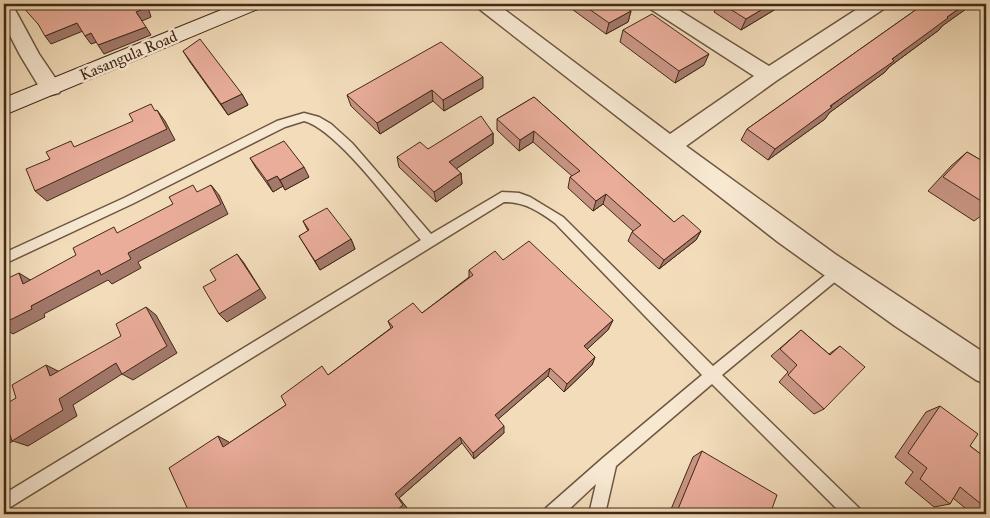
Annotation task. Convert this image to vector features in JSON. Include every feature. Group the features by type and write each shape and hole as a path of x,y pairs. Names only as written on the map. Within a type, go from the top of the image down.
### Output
{"main road":[{"name":"Kasangula Road","path":"4,107 253,4"}],"street":[{"path":"485,4 525,31 670,146 838,272 986,370"},
{"path":"656,4 769,76"},
{"path":"670,146 769,76 878,4"},
{"path":"4,6 30,55 51,88"}],"lane":[{"path":"4,259 128,201 281,124 304,117 315,120 327,127 348,146 429,241"},
{"path":"4,503 502,197 520,196 534,202 559,220 853,514"},
{"path":"552,514 609,462 838,272"},
{"path":"597,514 609,462"}],"building":[{"path":"20,4 145,4 146,8 136,12 146,27 98,45 91,33 85,36 77,23 45,36 38,24"},
{"path":"582,4 621,4 631,11 609,23"},
{"path":"722,4 771,4 746,19"},
{"path":"924,4 966,4 892,59 894,61 830,106 832,107 775,149 747,129"},
{"path":"652,14 709,54 679,71 623,30"},
{"path":"200,39 242,94 221,104 183,51"},
{"path":"441,42 483,77 443,100 432,90 377,123 347,95"},
{"path":"534,97 674,222 683,215 701,231 664,260 632,232 641,225 606,194 596,201 570,177 580,171 534,131 520,140 497,119"},
{"path":"151,104 155,111 157,110 167,129 35,191 26,169 50,159 46,152 71,141 74,147 133,121 129,114"},
{"path":"481,116 493,133 449,162 461,173 434,192 397,157 420,142 428,149"},
{"path":"284,141 304,167 280,180 277,176 267,181 250,158"},
{"path":"967,152 986,163 986,204 943,177"},
{"path":"193,185 197,192 211,185 221,204 128,253 131,259 101,275 99,270 31,306 32,309 4,323 4,280 19,273 23,284 76,255 73,248 114,227 117,233 173,204 169,197"},
{"path":"327,208 351,239 315,261 299,236 309,230 303,221"},
{"path":"529,241 613,320 584,346 595,357 567,384 550,368 495,415 504,426 473,453 460,437 395,494 403,505 392,514 190,514 169,468 218,436 223,447 286,405 281,396 322,366 328,375 393,327 388,321 413,303 422,313 473,275 469,270 495,251 503,260"},
{"path":"237,254 260,289 219,314 203,287 216,280 210,270"},
{"path":"146,307 167,346 122,374 116,363 59,399 63,410 12,441 8,429 4,432 4,405 16,398 12,385 46,365 50,376 121,336 116,324"},
{"path":"801,330 830,355 840,346 865,367 824,409 788,375 797,365 780,349"},
{"path":"940,406 978,434 970,446 986,458 986,508 960,487 950,504 920,479 927,468 908,453"},
{"path":"702,451 777,495 770,514 676,514"}]}
